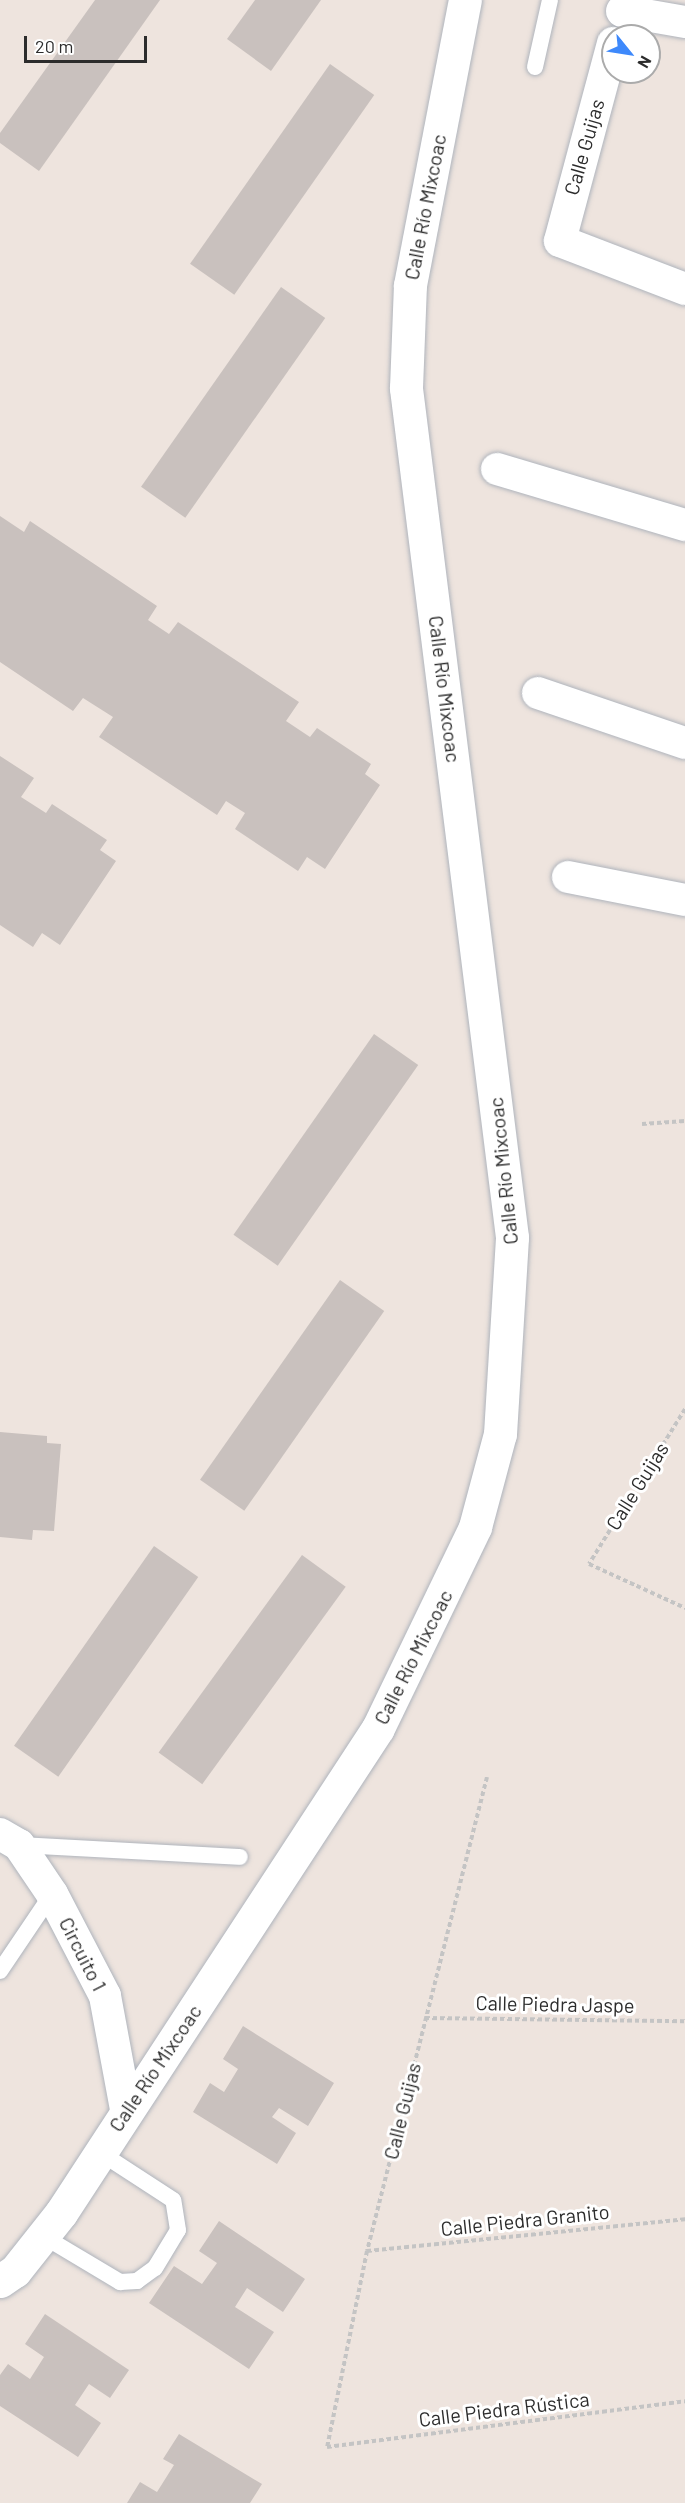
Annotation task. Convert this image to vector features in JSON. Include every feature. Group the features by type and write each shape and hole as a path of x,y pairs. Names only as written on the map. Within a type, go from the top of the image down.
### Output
{"street":[{"name":"Calle Río Mixcoac","path":"0,2281 43,2236 378,1728 475,1527 500,1434 512,1237 406,388 410,285 465,0"},
{"path":"620,16 685,22"},
{"name":"Calle Guijas","path":"602,84 560,232 569,248 685,289"},
{"path":"497,469 685,525"},
{"path":"538,693 685,743"},
{"path":"568,877 685,900"},
{"name":"Circuito 1","path":"9,1839 52,1894 105,1996 126,2109"}],"lane":[{"path":"535,67 550,0"},
{"name":"Circuito 1","path":"9,1839 240,1857"},
{"path":"0,1971 52,1894"},
{"path":"43,2236 120,2282 136,2281 155,2268 178,2230 173,2200 99,2152"}],"path":[{"path":"642,1124 685,1121"},
{"name":"Calle Guijas","path":"685,1408 589,1564 685,1608"},
{"name":"Calle Guijas","path":"327,2447 367,2251 424,2018 487,1776"},
{"name":"Calle Piedra Jaspe","path":"424,2018 685,2020"},
{"name":"Calle Piedra Granito","path":"367,2251 685,2218"},
{"name":"Calle Piedra Rústica","path":"327,2447 685,2401"}],"building":[{"path":"95,0 160,0 39,171 0,143 0,133"},
{"path":"255,0 321,0 271,71 227,39"},
{"path":"330,64 374,95 234,295 190,264"},
{"path":"281,287 325,318 185,518 141,487"},
{"path":"0,516 24,532 30,521 157,606 148,620 169,634 178,622 299,702 286,721 310,737 317,728 371,764 365,774 380,785 325,869 307,857 298,871 235,829 245,813 226,801 217,815 99,737 113,717 83,698 73,711 0,662"},
{"path":"0,756 34,778 21,797 46,813 52,804 107,840 100,850 116,861 60,945 42,933 33,947 0,925"},
{"path":"374,1034 418,1065 278,1266 233,1235"},
{"path":"340,1280 384,1311 244,1511 200,1480"},
{"path":"0,1432 47,1436 47,1443 61,1444 54,1531 33,1530 32,1540 0,1537"},
{"path":"154,1546 198,1577 58,1777 14,1746"},
{"path":"302,1555 346,1587 202,1784 159,1752"},
{"path":"243,2026 334,2083 308,2126 279,2108 272,2117 296,2133 277,2164 193,2112 210,2083 224,2092 238,2069 223,2059"},
{"path":"219,2221 305,2279 283,2312 247,2288 235,2307 274,2332 249,2369 149,2303 174,2266 202,2284 217,2263 199,2251"},
{"path":"45,2314 129,2370 110,2398 89,2384 75,2405 101,2423 78,2457 0,2406 0,2375 8,2364 30,2379 44,2357 25,2344"},
{"path":"179,2434 262,2484 250,2503 127,2503 140,2482 157,2492 174,2465 163,2459"}]}
